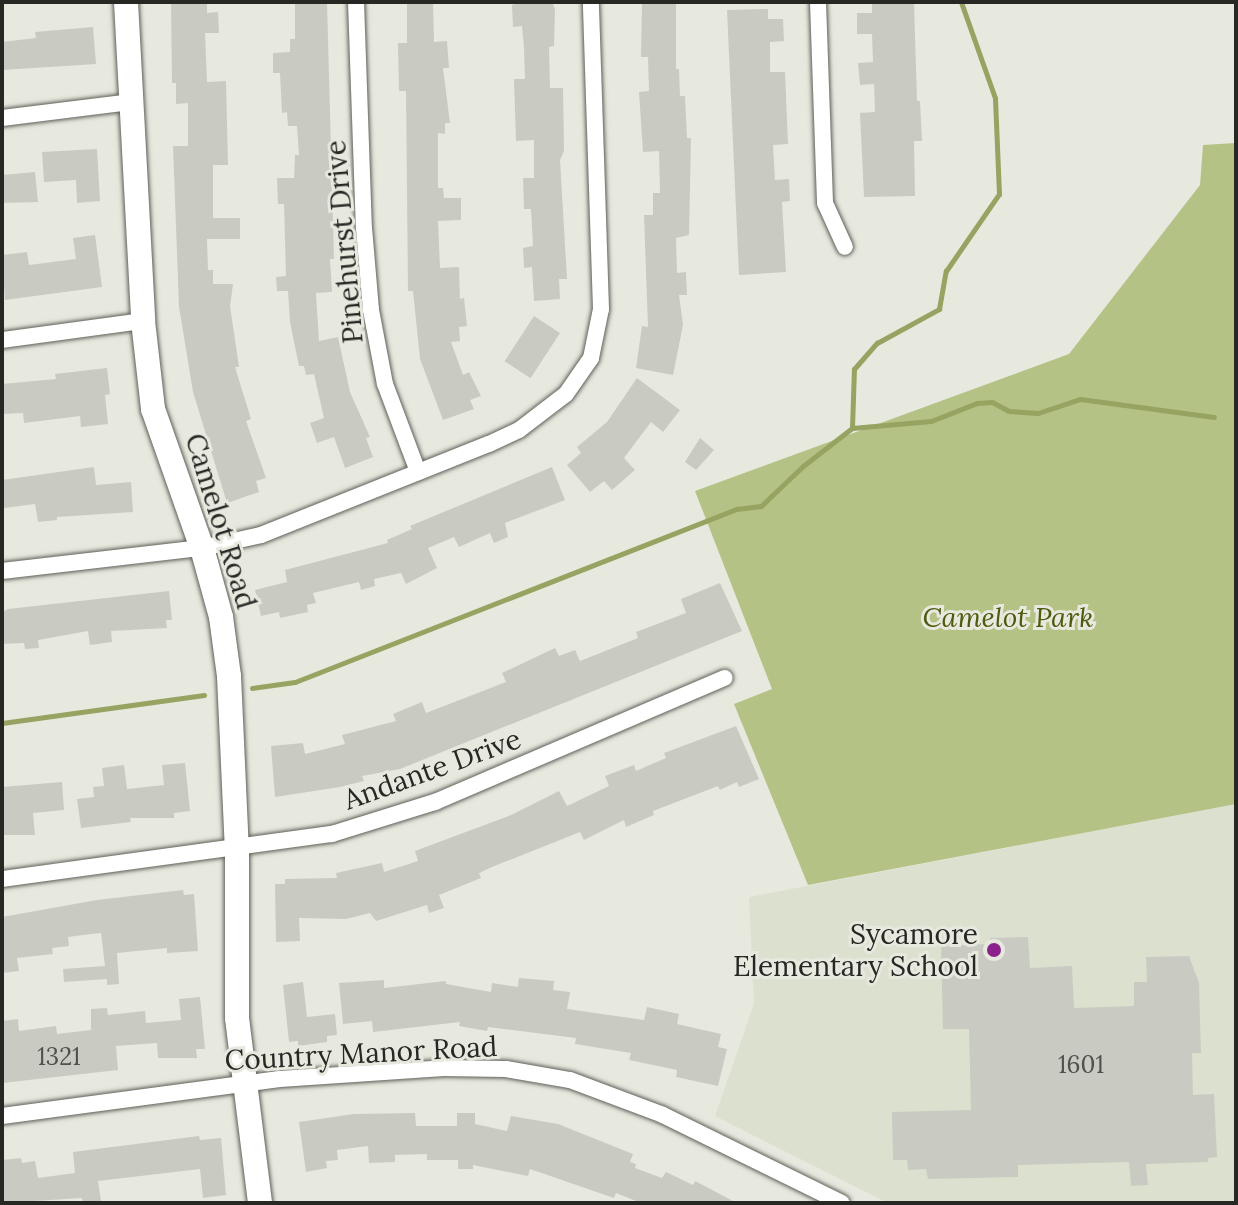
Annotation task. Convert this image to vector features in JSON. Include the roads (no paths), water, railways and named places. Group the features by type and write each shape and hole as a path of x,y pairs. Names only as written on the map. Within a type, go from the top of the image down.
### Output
{"street":[{"name":"Camelot Road","path":"126,2 143,321 153,409 202,548 221,617 229,676 237,849 237,1018 260,1203"},
{"name":"Pinehurst Drive","path":"356,2 364,228 371,310 385,384 418,472"},
{"path":"2,571 202,548 296,524 519,430 566,394 591,358 601,309 591,2"},
{"path":"818,2 825,203 845,247"},
{"path":"2,118 130,102"},
{"path":"2,340 143,321"},
{"name":"Andante Drive","path":"2,879 332,834 435,802 725,678"},
{"name":"Country Manor Road","path":"2,1116 245,1084 444,1068 506,1069 570,1080 663,1115 842,1203"}],"waterway":[{"path":"252,688 295,682 737,509 761,506 803,466 852,428 854,369 877,343 939,309 946,271 999,194 995,98 961,2"},
{"path":"852,428 931,421 977,403 992,402 1009,411 1038,413 1080,399 1214,417"},
{"path":"2,723 204,695"}],"place":[{"name":"Sycamore Elementary School","path":"994,950"}],"park label":[{"name":"Camelot Park","path":"1008,617"}]}
